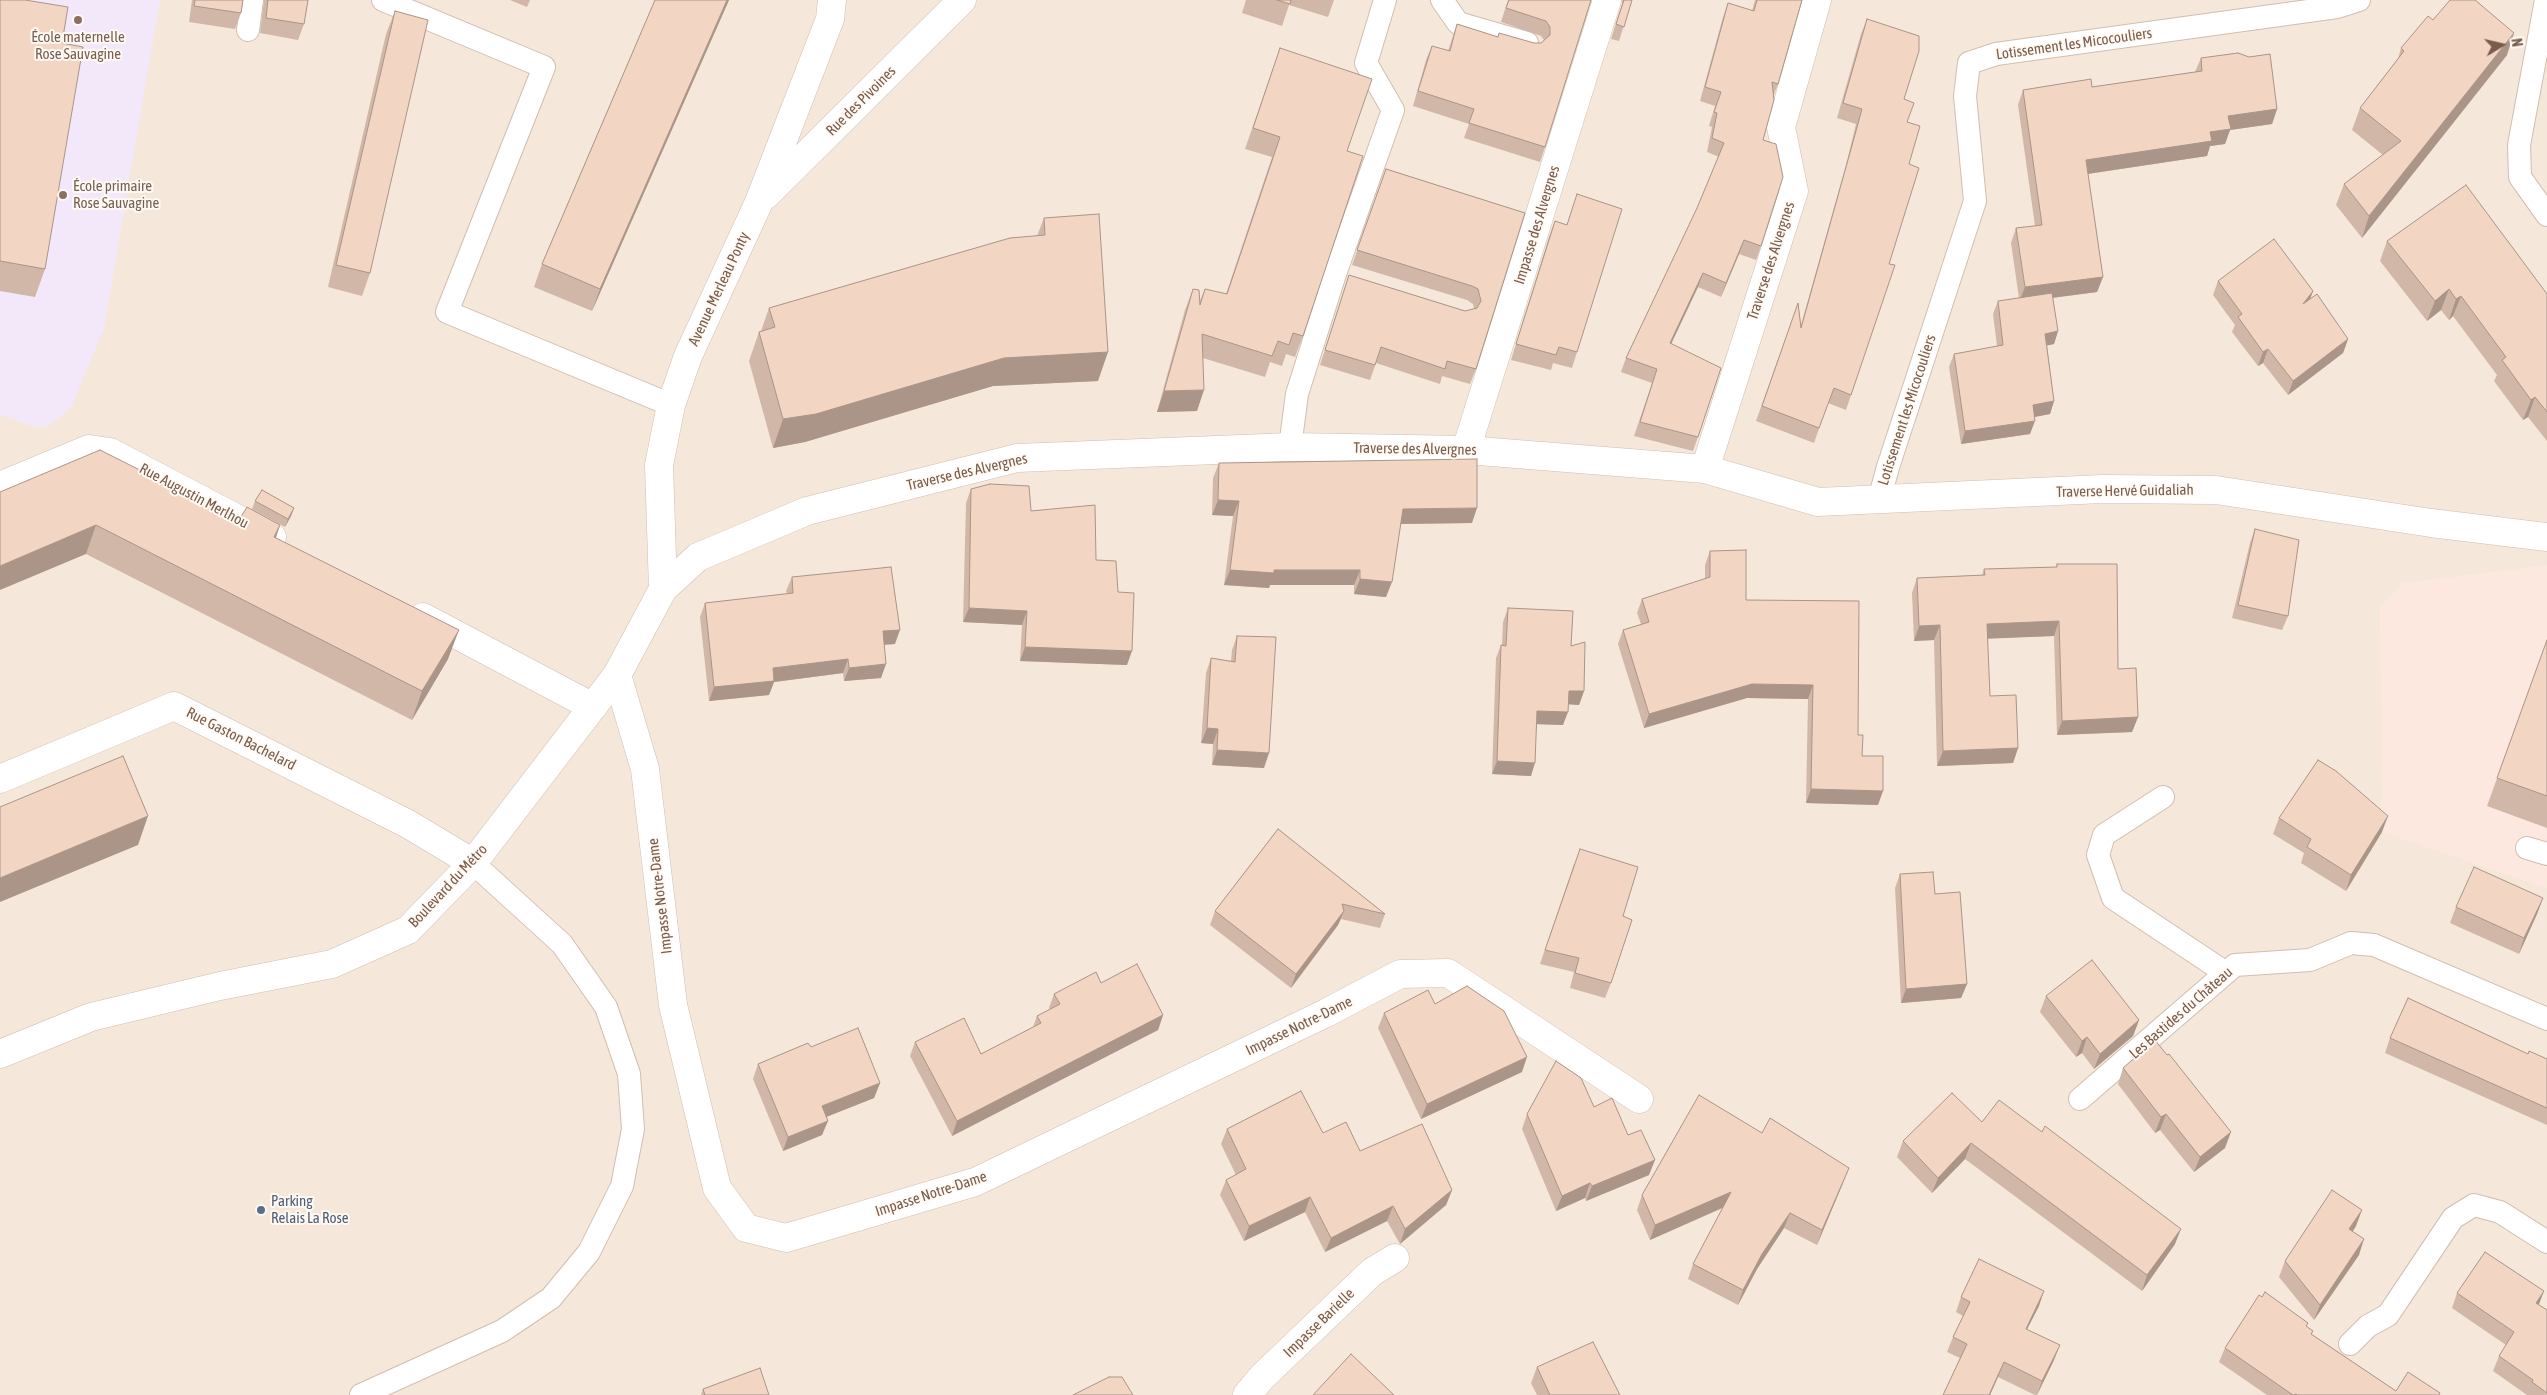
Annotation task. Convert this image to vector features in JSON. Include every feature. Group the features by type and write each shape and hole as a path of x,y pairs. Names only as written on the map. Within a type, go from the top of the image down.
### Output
{"street":[{"name":"Avenue Merleau Ponty","path":"663,589 659,465 671,405 688,356 759,202 830,19 832,0"},
{"name":"Rue des Pivoines","path":"759,202 962,0"},
{"name":"Impasse des Alvergnes","path":"1466,450 1607,0"},
{"name":"Traverse des Alvergnes","path":"663,589 698,557 807,510 1017,458 1290,446 1466,450 1705,470 1794,191 1781,128 1817,0"},
{"name":"Rue Augustin Merlhou","path":"0,486 89,449 110,452 296,550"},
{"name":"Traverse Hervé Guidaliah","path":"1705,470 1818,502 2102,489 2216,490 2431,523 2547,537"},
{"name":"Boulevard du Métro","path":"0,1054 91,1017 220,986 332,964 408,930 473,863 618,675 663,589"},
{"path":"401,605 593,707"},
{"name":"Impasse Notre-Dame","path":"618,675 645,769 673,1005 717,1188 746,1228 786,1238 976,1182 1326,1013 1400,974 1448,973 1639,1100"},
{"name":"Rue Gaston Bachelard","path":"0,779 174,706 408,824 473,863"},
{"name":"Impasse Barielle","path":"1247,1395 1262,1377 1372,1272 1396,1258"}],"lane":[{"path":"248,30 252,0"},
{"path":"382,0 544,67 448,312 671,405"},
{"path":"1290,446 1297,394 1344,277 1393,110 1366,63 1385,0"},
{"path":"1442,0 1458,23 1532,44"},
{"name":"Lotissement les Micocouliers","path":"1879,500 1888,467 1975,201 1965,96 1969,64 1996,54 2338,7 2359,0"},
{"path":"2546,0 2519,145 2520,177 2547,215"},
{"path":"2163,797 2104,835 2098,855 2113,898 2226,973"},
{"path":"361,1395 502,1331 552,1298 589,1252 622,1186 633,1130 629,1074 606,1007 562,944 473,863"},
{"name":"Les Bastides du Château","path":"2080,1099 2235,965 2310,960 2351,943 2374,945 2547,1019"},
{"path":"2350,1344 2368,1326 2388,1314 2452,1218 2474,1205 2500,1212 2547,1242"}],"shaded area":[{"path":"0,0 2547,0 2547,1395 0,1395"},
{"name":"École primaire Rose Sauvagine","path":"0,0 160,0 104,328 71,408 47,427 38,428 0,415"},
{"path":"2547,565 2547,888 2382,832 2380,605 2403,583"}],"building":[{"path":"0,0 25,0 68,7 62,43 83,47 45,269 0,261"},
{"path":"195,0 243,0 241,13 194,6"},
{"path":"268,0 308,0 304,24 266,18"},
{"path":"655,0 727,0 600,289 542,264"},
{"path":"1277,0 1291,0 1290,4"},
{"path":"1509,0 1591,0 1545,147 1469,123 1474,109 1418,91 1432,46 1450,51 1457,24 1498,37 1499,33 1534,43 1541,43 1550,35 1550,27 1546,21 1506,8"},
{"path":"1624,0 1632,0 1624,27 1616,24"},
{"path":"1757,0 1802,0 1778,84 1772,82 1774,100 1763,140 1776,144 1783,177 1761,246 1744,240 1726,283 1703,273 1670,343 1721,368 1698,437 1640,422 1657,369 1626,358 1697,208 1724,143 1712,138 1717,113 1714,112 1721,92 1705,87 1728,3 1754,11"},
{"path":"2450,0 2475,0 2514,33 2369,216 2344,184 2401,141 2360,108 2404,51 2401,48 2428,16 2433,20"},
{"path":"395,11 428,20 370,273 336,265"},
{"path":"1867,19 1919,36 1919,51 1904,99 1914,103 1907,122 1920,126 1909,164 1919,168 1889,264 1895,265 1851,395 1834,388 1819,428 1762,406 1798,303 1801,328 1862,109 1843,103"},
{"path":"1280,48 1372,79 1347,151 1363,156 1303,336 1293,333 1289,345 1278,341 1272,356 1202,334 1204,390 1164,391 1193,289 1199,290 1200,305 1205,289 1227,294 1280,137 1253,128"},
{"path":"2238,53 2249,57 2270,54 2277,109 2228,116 2231,129 2210,132 2212,141 2086,160 2103,277 2025,287 2016,228 2042,225 2023,90 2091,79 2092,87 2202,71 2201,58"},
{"path":"1386,169 1525,213 1476,369 1447,361 1445,369 1381,347 1375,365 1325,350 1349,275 1465,311 1477,308 1481,301 1478,289 1472,286 1357,250"},
{"path":"2466,185 2547,294 2547,412 2535,397 2531,400 2502,360 2506,357 2461,296 2456,299 2449,289 2435,301 2387,241"},
{"path":"1577,194 1622,209 1577,352 1559,347 1556,355 1516,344 1555,221 1567,225"},
{"path":"1099,214 1108,352 1004,358 816,414 783,419 759,332 775,327 769,308 1010,238 1045,235 1044,218"},
{"path":"2274,239 2313,291 2303,304 2317,294 2348,339 2293,381 2268,349 2263,352 2238,317 2242,314 2218,281"},
{"path":"2052,293 2058,331 2045,334 2054,401 2033,405 2035,421 1965,431 1954,354 2003,345 1998,301"},
{"path":"100,450 239,520 247,507 280,525 274,537 459,630 422,691 96,525 0,566 0,492"},
{"path":"1477,459 1477,508 1403,509 1392,582 1360,579 1360,570 1274,570 1274,573 1230,570 1239,501 1218,500 1219,463"},
{"path":"990,484 1029,486 1031,511 1095,505 1096,560 1116,561 1118,592 1134,593 1132,651 1025,647 1027,611 969,608 971,489"},
{"path":"262,490 294,508 288,519 255,501"},
{"path":"2255,529 2299,540 2288,616 2238,605"},
{"path":"1746,550 1746,600 1859,601 1858,735 1863,735 1862,756 1883,756 1883,791 1811,789 1813,685 1752,684 1649,714 1623,630 1649,622 1642,599 1710,577 1710,551"},
{"path":"2057,564 2117,564 2118,669 2136,668 2138,717 2062,721 2059,621 1987,624 1990,696 2016,695 2018,748 1943,751 1940,625 1919,626 1917,578 1985,575 1984,569 2057,567"},
{"path":"891,567 900,630 883,631 886,664 849,668 848,659 773,668 774,681 714,687 705,603 793,593 792,577"},
{"path":"1508,608 1573,611 1571,646 1585,642 1584,691 1569,691 1568,712 1537,711 1535,763 1497,761 1501,645 1506,646"},
{"path":"1237,636 1276,637 1269,753 1217,750 1218,729 1207,728 1211,658 1235,662"},
{"path":"2547,640 2547,796 2497,778"},
{"path":"123,756 148,816 0,878 0,807"},
{"path":"2318,760 2336,771 2388,816 2351,875 2307,847 2311,839 2279,818"},
{"path":"1278,829 1385,914 1342,904 1344,911 1296,974 1215,911"},
{"path":"1580,849 1638,867 1623,916 1632,920 1611,983 1575,973 1579,958 1545,950"},
{"path":"2474,867 2543,898 2524,938 2456,907"},
{"path":"1933,872 1935,894 1960,892 1967,984 1906,989 1900,874"},
{"path":"2092,960 2139,1020 2100,1054 2087,1037 2082,1041 2046,996"},
{"path":"1137,964 1163,1015 957,1121 915,1042 964,1018 981,1054 1041,1023 1037,1016 1060,1004 1054,994 1096,972 1101,983"},
{"path":"1467,986 1504,1011 1527,1057 1427,1104 1384,1013 1428,990 1435,1004"},
{"path":"2408,998 2528,1054 2529,1051 2547,1059 2547,1108 2390,1038"},
{"path":"858,1028 880,1083 822,1106 828,1121 788,1137 758,1064 808,1043 811,1047"},
{"path":"2155,1040 2167,1055 2169,1054 2231,1132 2200,1157 2166,1114 2161,1117 2123,1068"},
{"path":"1556,1061 1581,1078 1594,1107 1612,1098 1628,1135 1641,1130 1655,1160 1592,1186 1590,1183 1562,1196 1527,1114"},
{"path":"1301,1091 1323,1133 1346,1122 1360,1151 1422,1124 1452,1190 1405,1229 1393,1206 1331,1238 1310,1197 1249,1226 1226,1180 1246,1169 1227,1129"},
{"path":"1952,1093 1982,1122 1999,1100 2042,1132 2045,1126 2181,1229 2147,1275 1971,1143 1938,1178 1903,1141"},
{"path":"1699,1095 1762,1133 1770,1118 1849,1168 1822,1230 1790,1213 1762,1254 1743,1290 1693,1264 1731,1192 1655,1225 1642,1195"},
{"path":"2332,1190 2362,1210 2349,1229 2364,1239 2320,1305 2285,1261"},
{"path":"2485,1252 2544,1291 2536,1303 2547,1310 2547,1393 2532,1382 2533,1380 2499,1356 2514,1332 2457,1293"},
{"path":"1979,1259 2044,1291 2026,1329 2060,1345 2042,1381 2004,1362 1989,1395 1943,1395 1967,1344 1953,1337 1970,1302 1961,1297"},
{"path":"2265,1292 2308,1323 2306,1326 2313,1331 2311,1334 2396,1391 2408,1372 2440,1393 2439,1395 2293,1395 2225,1348 2259,1295 2262,1297"},
{"path":"1593,1342 1620,1395 1550,1395 1537,1367"},
{"path":"1351,1354 1394,1395 1313,1395"},
{"path":"760,1368 769,1395 705,1395 703,1389"},
{"path":"1109,1377 1122,1377 1133,1395 1073,1395"}],"place":[{"name":"École maternelle Rose Sauvagine","path":"78,20"},
{"name":"École primaire Rose Sauvagine","path":"63,195"},
{"name":"Parking Relais La Rose","path":"261,1210"}]}
